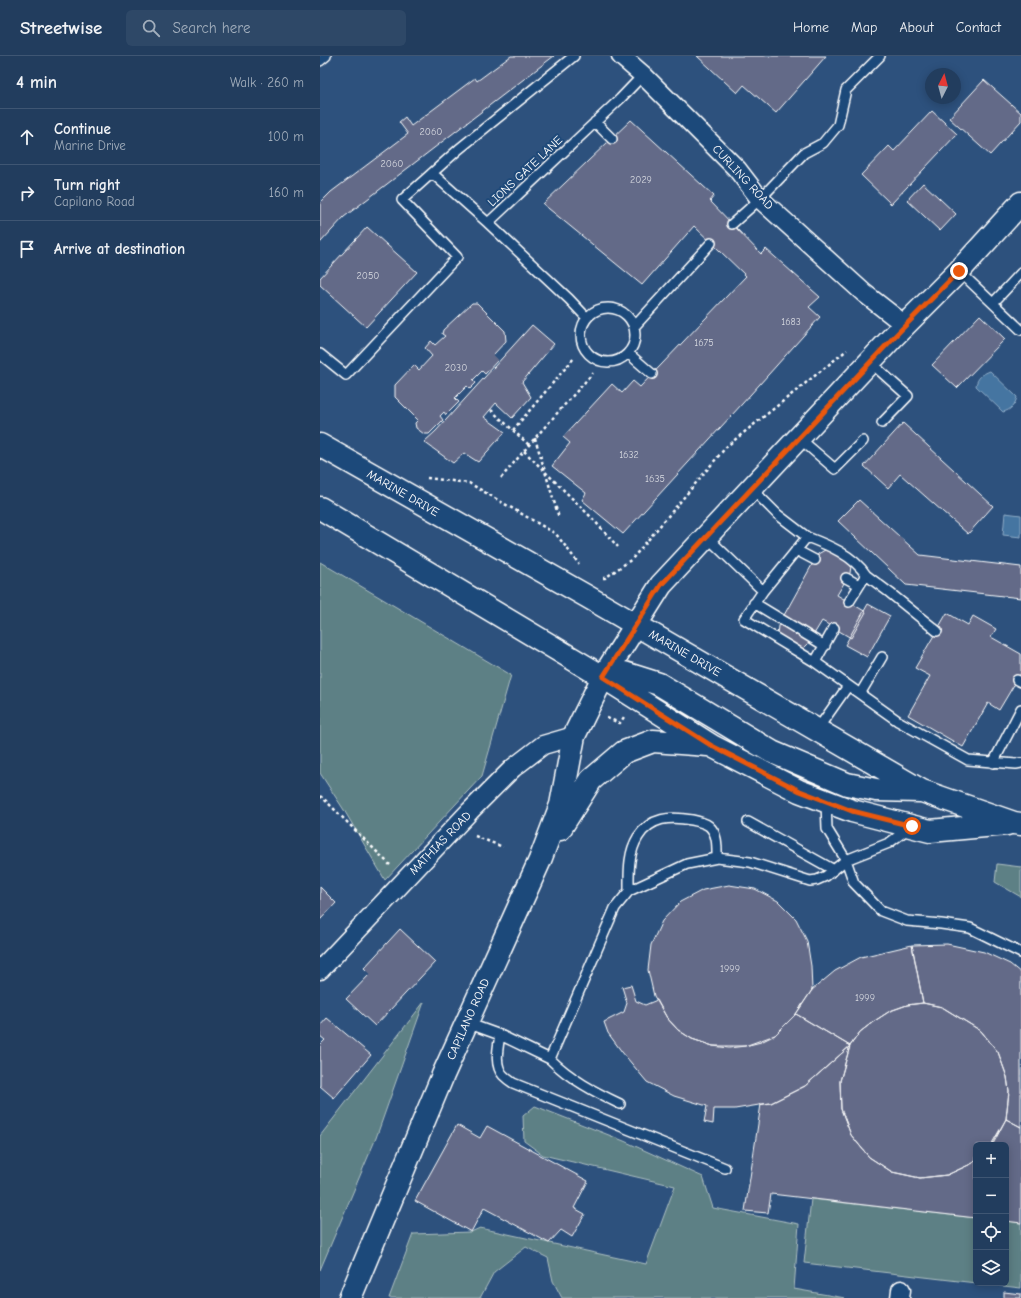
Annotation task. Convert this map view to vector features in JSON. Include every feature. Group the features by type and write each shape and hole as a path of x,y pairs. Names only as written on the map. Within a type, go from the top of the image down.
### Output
{"main road":[{"path":"603,677 658,588 905,325 959,271 1021,203"},
{"name":"MARINE DRIVE","path":"320,445 635,624 922,791 1018,823"},
{"name":"MARINE DRIVE","path":"320,508 603,677 712,746 800,791 852,811 930,831 1018,823"},
{"path":"603,677 624,673 659,684 772,752 847,784 876,790 922,791"},
{"name":"CAPILANO ROAD","path":"350,1298 443,1075 540,860 561,805 574,736 603,677"},
{"path":"540,860 591,780 624,752 653,741 712,746"}],"street":[{"name":"CURLING ROAD","path":"621,56 643,75 737,168 760,199 864,293 905,325"},
{"name":"MATHIAS ROAD","path":"320,970 464,817 513,768 543,745 574,736"}],"lane":[{"path":"320,61 326,56"},
{"path":"320,354 346,375 457,257 402,200 459,149 574,56"},
{"path":"732,224 760,199 804,153 823,143 838,125 846,90 880,56"},
{"name":"LIONS GATE LANE","path":"587,318 488,223 643,75"},
{"path":"595,122 612,139"},
{"path":"432,173 488,223"},
{"path":"634,328 711,243"},
{"path":"959,271 1021,330"},
{"path":"993,303 1020,273"},
{"path":"601,309 618,309 625,313 631,320 634,328 633,347 621,358 612,361 603,361 595,358 588,352 583,344 581,335 582,326 587,318 593,312 601,309"},
{"path":"628,353 652,374"},
{"path":"870,362 908,396 882,423"},
{"path":"799,438 835,469 864,441"},
{"path":"751,488 777,514 807,537 828,545 854,561 862,568 866,575 936,631"},
{"path":"706,536 763,591"},
{"path":"807,537 763,591 744,619 815,662 898,721 968,760 993,763 1021,763"},
{"path":"796,550 815,560"},
{"path":"849,602 866,575"},
{"path":"846,578 859,585"},
{"path":"754,603 825,646"},
{"path":"815,662 834,628"},
{"path":"860,694 882,657"},
{"path":"817,730 848,686"},
{"path":"993,763 1021,709"},
{"path":"826,801 827,829 846,860 854,884 881,911 907,921 970,928 1021,953"},
{"path":"628,890 630,855 637,838 646,827 662,818 678,817 695,820 709,826 716,836 717,858"},
{"path":"748,822 834,870"},
{"path":"550,1059 614,908 628,890 687,864 717,858 750,862 810,881 817,880 826,876 846,860 889,843 912,826"},
{"path":"466,1023 500,1035 550,1059 573,1078 620,1104"},
{"path":"500,1035 497,1060 503,1075 513,1083 725,1168"}],"path":[{"path":"601,578 606,578 632,559 727,446 852,346"},
{"path":"513,430 574,358"},
{"path":"501,478 593,373"},
{"path":"491,410 529,445"},
{"path":"535,438 559,518"},
{"path":"524,451 591,517 618,547"},
{"path":"422,478 469,483 556,534 581,566 588,597"},
{"path":"605,717 620,723 624,717"},
{"path":"320,796 326,800 390,865"},
{"path":"469,834 503,847"}],"green space":[{"path":"320,562 511,675 482,776 385,880 344,810 320,773"},
{"path":"997,864 1021,867 1021,897 995,882"},
{"path":"424,1002 376,1138 320,1270 320,1136"},
{"path":"535,1106 624,1141 703,1177 713,1208 799,1224 794,1289 845,1298 562,1298 553,1281 548,1258 526,1247 494,1272 480,1298 389,1298 413,1234 471,1232 480,1228 646,1264 675,1186 543,1155 524,1141 523,1116"},
{"path":"811,1199 973,1218 973,1283 804,1263"},
{"path":"1009,1221 1021,1223 1021,1288 1003,1286 1009,1286"}],"water":[{"path":"990,371 1017,397 1012,407 1006,411 1003,412 976,386 980,377"},
{"path":"1005,513 1021,515 1021,537 1003,535"}],"building":[{"path":"511,56 554,56 344,217 320,243 320,203 331,192 408,134 399,122 405,117 411,126 475,78 477,81"},
{"path":"697,56 826,56 776,113 744,85 737,93"},
{"path":"984,80 1021,113 1021,121 990,155 949,118"},
{"path":"932,111 957,134 891,204 861,175 889,146 894,151"},
{"path":"631,120 714,196 710,201 761,254 766,249 820,297 809,307 820,317 623,534 582,500 586,493 552,466 570,443 563,437 612,384 622,393 633,381 640,387 746,276 694,226 642,285 543,204"},
{"path":"923,183 956,214 940,231 907,200"},
{"path":"367,227 417,272 366,327 320,285 320,278"},
{"path":"472,303 477,303 505,331 506,341 493,355 498,360 485,374 482,371 473,380 476,383 470,389 467,386 455,398 459,402 446,415 444,412 440,416 443,420 429,434 424,434 416,428 415,423 418,420 395,397 395,385 414,365 419,370 432,356 425,348 431,341 435,345 445,336 442,334 443,330"},
{"path":"980,315 1005,339 957,388 932,365"},
{"path":"532,325 554,344 522,382 531,397 512,418 496,403 484,417 505,432 478,462 464,453 453,463 424,442 436,431"},
{"path":"903,423 993,506 968,534 900,474 888,488 864,466"},
{"path":"859,500 920,555 1021,567 1021,598 906,585 838,521"},
{"path":"825,550 833,551 849,561 851,566 850,573 837,595 866,612 851,638 822,621 808,644 803,649 796,649 777,634 778,626 818,554"},
{"path":"868,604 890,616 867,657 845,645"},
{"path":"947,613 968,625 973,616 996,629 991,637 1021,654 1021,673 999,710 988,703 963,747 908,715 930,676 915,668"},
{"path":"729,885 755,889 778,901 796,919 807,941 811,966 812,990 796,1014 775,1035 761,1042 729,1048 713,1046 692,1039 678,1030 667,1018 654,996 648,970 651,945 662,921 680,902 703,890"},
{"path":"320,887 336,903 320,920"},
{"path":"400,929 435,962 375,1026 346,999 370,974 364,968"},
{"path":"947,944 984,952 1010,964 1021,973 1021,1127 1006,1119 1009,1091 1007,1077 998,1052 981,1031 942,1007 923,1003 912,945"},
{"path":"912,945 923,1003 907,1005 890,1011 860,1032 850,1046 796,1014 812,990 835,971 861,957"},
{"path":"631,985 636,1001 645,1005 657,1000 667,1018 678,1030 692,1039 713,1046 745,1046 775,1035 796,1014 850,1046 805,1086 771,1103 735,1109 714,1109 713,1124 704,1122 707,1106 674,1096 647,1082 608,1033 604,1022 624,1012 627,1003 622,987"},
{"path":"923,1003 942,1007 981,1031 998,1052 1007,1077 1009,1091 1006,1119 994,1142 973,1142 973,1163 947,1175 920,1178 892,1172 869,1157 851,1135 841,1109 840,1081 850,1046 860,1032 873,1022 890,1011 907,1005"},
{"path":"327,1018 371,1055 334,1098 320,1086 320,1045 325,1040 320,1036 320,1026"},
{"path":"850,1046 840,1081 841,1109 851,1135 869,1157 892,1172 920,1178 947,1175 973,1163 973,1218 771,1194 768,1213 745,1211 761,1104 771,1103 805,1086"},
{"path":"1006,1119 1021,1127 1021,1223 1009,1221 1009,1142 993,1142"},
{"path":"457,1125 480,1138 487,1126 588,1181 574,1208 585,1214 572,1237 561,1230 549,1243 484,1208 471,1232 415,1201"},
{"path":"1004,1292 1021,1294 1021,1298 1004,1298"}],"route":[{"path":"912,826 852,811 800,791 712,746 603,677 658,588 894,337 959,271"}]}
